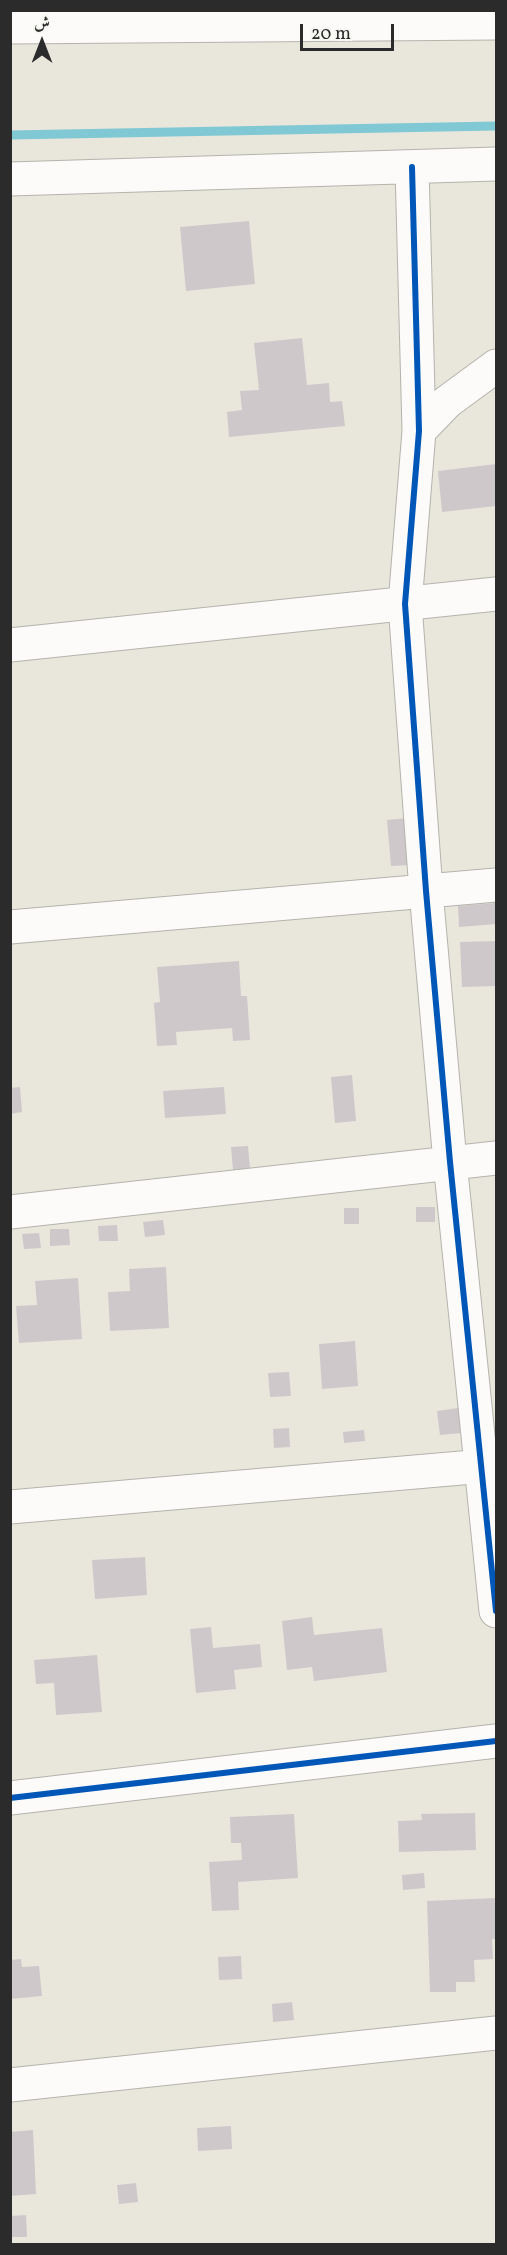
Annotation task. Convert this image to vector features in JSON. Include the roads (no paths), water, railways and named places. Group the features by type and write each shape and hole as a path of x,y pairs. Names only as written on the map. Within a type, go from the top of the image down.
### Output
{"street":[{"path":"10,27 496,23"},
{"path":"10,179 496,164"},
{"path":"412,167 419,431 405,604 426,891 450,1162 490,1466 496,1611"},
{"path":"419,431 447,402 496,366"},
{"path":"10,645 496,594"},
{"path":"10,927 496,885"},
{"path":"10,1212 496,1158"},
{"path":"10,1507 490,1466"},
{"path":"10,1798 496,1742"},
{"path":"10,2085 496,2033"}],"waterway":[{"path":"10,135 496,126"}]}
